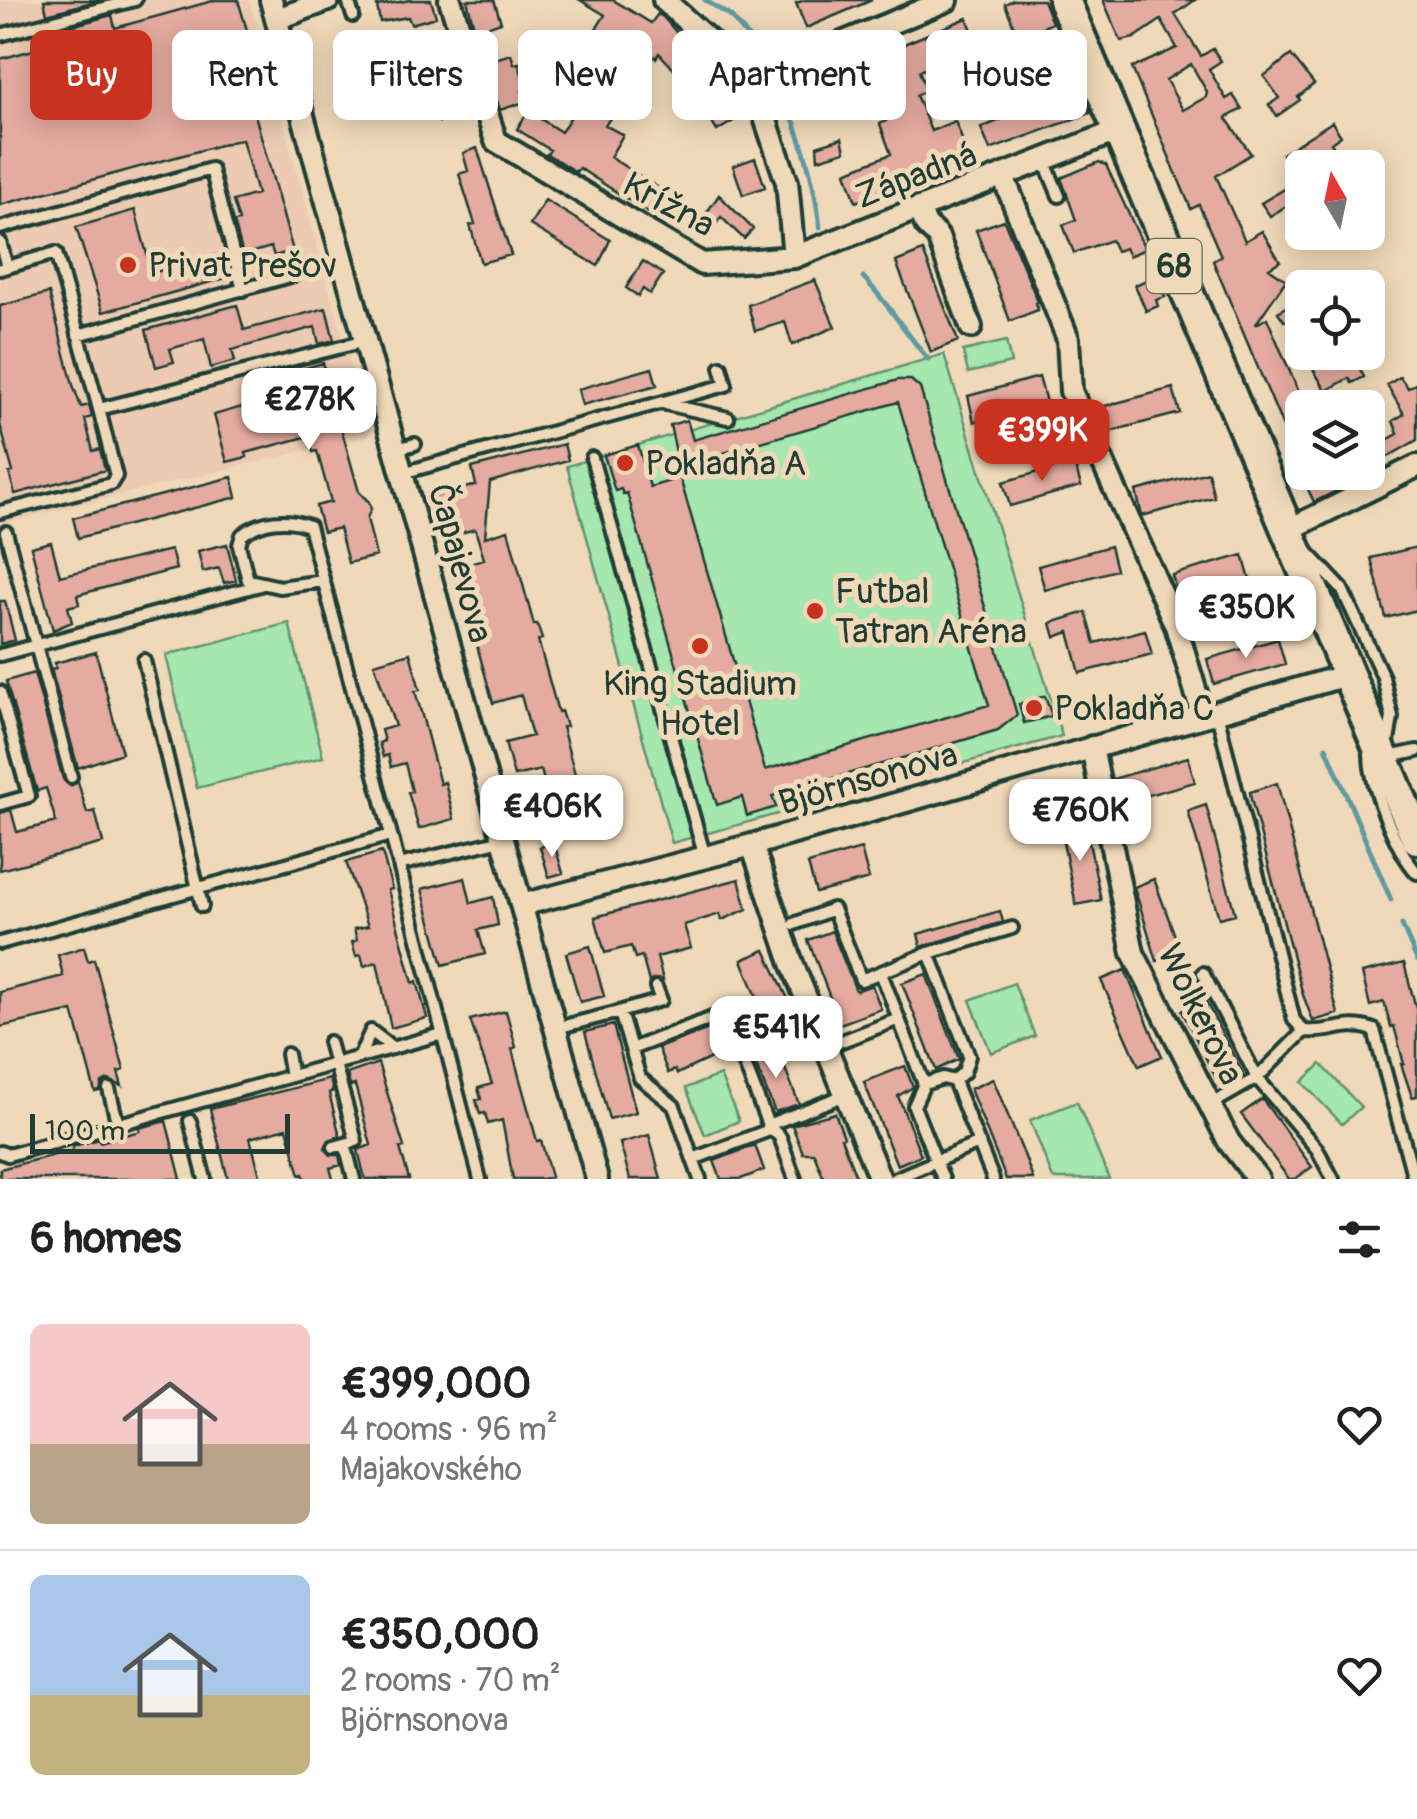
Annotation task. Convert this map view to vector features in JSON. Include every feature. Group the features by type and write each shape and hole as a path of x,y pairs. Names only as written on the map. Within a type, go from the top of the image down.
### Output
{"main road":[{"name":"68","path":"1064,0 1417,838"}],"street":[{"path":"274,9 328,0"},
{"name":"Krížna","path":"450,0 496,141 702,264 794,257"},
{"path":"874,30 947,0"},
{"path":"670,2 699,30"},
{"name":"Čapajevova","path":"274,9 366,340 405,447 402,473 597,1179"},
{"path":"766,120 787,182 794,257"},
{"name":"Západná","path":"794,257 1117,131"},
{"path":"1003,176 1068,339 1071,391 1176,626 1210,714"},
{"path":"919,208 938,237 971,327"},
{"path":"1286,531 1415,470"},
{"name":"Björnsonova","path":"521,905 752,846 1347,675"},
{"name":"Wolkerova","path":"1092,747 1133,952 1229,1142 1258,1179"},
{"path":"752,846 793,966 880,1179"}],"lane":[{"path":"0,36 134,0"},
{"path":"348,0 353,16"},
{"path":"1044,160 1058,196"},
{"path":"0,228 211,170 243,290"},
{"path":"0,242 3,268 56,253 116,476 111,484 0,512"},
{"path":"78,335 294,275"},
{"path":"98,410 366,340"},
{"path":"402,473 726,385 721,367"},
{"path":"661,403 728,418"},
{"path":"592,458 705,858"},
{"path":"323,581 280,587 248,580 238,545 242,534 253,526 285,521 309,526 480,1179"},
{"path":"1286,531 1342,589 1383,676 1392,717 1391,736 1383,758"},
{"path":"6,532 71,777"},
{"path":"0,655 261,584"},
{"path":"144,660 202,906"},
{"path":"0,692 29,796 0,804"},
{"path":"1210,714 1292,1010 1304,1032"},
{"path":"1370,726 1369,770 1405,860 1417,874"},
{"path":"1383,758 1417,750"},
{"path":"0,943 391,834"},
{"path":"399,865 503,840"},
{"path":"794,924 833,909 861,980 929,953 1012,928"},
{"path":"929,953 969,1056 964,1072 954,1081"},
{"path":"881,972 924,1084 914,1106 943,1179"},
{"name":"Wolkerova","path":"1203,973 1257,1078 1317,1148 1333,1179"},
{"path":"556,1028 661,1000 656,987"},
{"path":"615,1012 621,1016 640,1078 674,1106 700,1179"},
{"path":"631,1049 715,1016 731,1028 795,1179"},
{"path":"826,1047 899,1019"},
{"path":"1210,1106 1257,1078 1304,1032 1321,1033 1356,1023 1374,1030 1414,1179"},
{"path":"739,1053 817,1024"},
{"path":"358,1057 371,1031 394,1048"},
{"path":"0,1152 8,1156 442,1034"},
{"path":"329,1042 356,1141 339,1145 354,1179"},
{"path":"286,1054 291,1076"},
{"path":"924,1084 943,1078 954,1081"},
{"path":"954,1081 994,1179"},
{"path":"109,1089 118,1124"},
{"path":"693,1160 846,1095"},
{"path":"190,1120 204,1179"},
{"path":"894,1179 979,1143"}],"shaded area":[{"path":"0,0 249,0 257,30 172,30 172,120 282,120 370,435 0,524"}],"green space":[{"path":"1006,341 1011,363 968,373 963,351"},
{"name":"Futbal Tatran Aréna","path":"944,354 1062,736 672,843 567,466"},
{"path":"289,623 323,757 197,788 166,655"},
{"path":"1014,983 1035,1036 991,1053 970,1000"},
{"path":"1321,1064 1361,1107 1342,1124 1302,1082"},
{"path":"720,1075 739,1121 705,1135 686,1088"},
{"path":"1077,1102 1109,1179 1053,1179 1030,1120"}],"building":[{"path":"44,0 100,0 47,14"},
{"path":"216,0 238,0 247,30 172,30 172,120 256,120 293,251 274,256 271,247 243,255 233,201 257,194 242,139 0,205 0,59 30,51 30,120 152,120 152,30 56,30 112,15 115,28"},
{"path":"431,0 436,17 411,24 408,17 380,22 377,6"},
{"path":"467,0 494,0 501,22 475,30"},
{"path":"580,0 613,0 651,23 658,14 663,17 674,30 672,67 659,53 656,58 652,55 652,30 595,30 605,15"},
{"path":"872,0 806,28 796,3"},
{"path":"1013,0 1043,0 1052,23 1039,30 1015,30 1005,4"},
{"path":"1103,0 1195,0 1175,14 1201,56 1213,49 1221,61 1209,69 1226,99 1233,95 1242,109 1226,118 1251,154 1216,176 1245,241 1262,231 1280,261 1269,268 1285,279 1255,325 1267,318 1285,360 1285,370 1289,370 1298,390 1285,390 1285,432 1213,261 1221,256 1199,205 1191,209 1132,68 1177,48 1161,20 1134,38 1121,41","holes":["1191,64 1206,97 1183,110 1166,80"]},
{"path":"967,18 972,30 938,30"},
{"path":"926,35 926,68 919,71 926,91 916,95 931,131 955,121 966,162 856,202 846,172 891,154 880,124 886,120 906,120 906,43"},
{"path":"511,54 514,64 518,63 518,104 500,110 498,104 498,58"},
{"path":"1291,55 1314,84 1277,116 1269,105 1279,98 1264,76"},
{"path":"522,120 542,120 561,132 569,120 609,120 605,125 623,135 610,157 677,200 663,222 579,168 576,172 547,154 550,150 517,129"},
{"path":"710,120 735,120 717,131"},
{"path":"1000,120 1071,120 990,150 981,128"},
{"path":"1332,122 1341,136 1331,143 1335,150 1288,150"},
{"path":"842,138 845,151 818,159 817,146"},
{"path":"477,148 511,255 481,263 470,225 475,224 459,174 468,171 463,153"},
{"path":"755,158 765,187 743,195 733,166"},
{"path":"1099,162 1106,165 1145,249 1129,256 1125,248 1116,251 1111,240 1074,253 1063,225 1076,220 1061,178"},
{"path":"1285,189 1285,207 1270,216 1261,203"},
{"path":"719,195 753,229 744,239 721,217 716,224 705,215"},
{"path":"545,200 610,240 598,266 530,225"},
{"path":"135,210 152,273 223,253 229,277 103,312 76,227"},
{"path":"1004,220 1038,302 1038,310 1010,321 976,230"},
{"path":"923,251 958,341 931,352 896,262"},
{"path":"643,261 663,274 650,294 643,289 638,296 626,288"},
{"path":"1156,276 1165,297 1156,300 1158,306 1146,311 1135,285"},
{"path":"815,280 835,327 792,345 785,322 755,331 748,305"},
{"path":"49,293 73,385 81,407 89,405 92,417 85,419 93,451 100,449 105,470 15,494 0,424 0,306"},
{"path":"237,305 244,330 326,308 334,340 319,344 315,327 232,350 235,361 211,368 204,339 170,349 174,362 156,367 146,330"},
{"path":"323,363 359,492 371,509 367,518 376,556 348,563 339,528 323,532 316,506 331,502 309,436 227,462 214,415 242,407 245,418 299,399 291,372"},
{"path":"652,368 657,385 582,405 578,389"},
{"path":"1314,370 1360,370 1364,377 1352,383 1349,378 1325,390"},
{"path":"1039,377 1046,402 974,422 968,396"},
{"path":"1400,377 1408,388 1417,383 1417,440 1385,458 1385,441 1398,434 1393,421 1404,414 1387,385"},
{"path":"898,380 911,380 920,388 1017,715 998,730 772,796 776,807 747,816 742,797 717,805 627,493 615,491 604,455 638,445 650,487 680,478 765,770 989,705 898,402 679,466 670,425 687,420 693,440"},
{"path":"1173,388 1180,413 1108,432 1101,407"},
{"path":"564,444 568,460 490,482 485,537 508,530 534,625 537,624 542,639 538,640 558,712 561,711 566,726 562,727 588,822 558,830 541,770 514,776 505,743 532,736 521,695 493,703 455,567 484,559 475,529 447,537 435,496 476,485 472,468"},
{"path":"1074,462 1081,486 1010,506 1003,482"},
{"path":"1208,472 1214,497 1142,516 1136,491"},
{"path":"232,477 237,497 78,538 73,518"},
{"path":"1308,490 1338,490 1314,502"},
{"path":"51,542 60,576 171,550 176,569 77,595 79,604 68,607 72,622 53,630 31,547"},
{"path":"227,544 236,580 224,583 219,568 203,572 198,551"},
{"path":"1110,546 1116,570 1045,590 1038,566"},
{"path":"1417,547 1417,610 1386,618 1371,558"},
{"path":"1243,555 1250,580 1179,600 1172,575"},
{"path":"0,601 5,601 15,640 0,644"},
{"path":"1086,612 1095,643 1145,630 1152,654 1080,673 1069,632 1055,637 1051,623"},
{"path":"1278,639 1285,664 1214,684 1207,659"},
{"path":"96,652 122,753 78,768 51,669 56,668 55,663"},
{"path":"410,653 420,690 415,691 440,784 445,782 454,819 419,829 408,792 412,791 405,763 391,767 379,743 384,741 381,730 395,726 374,663"},
{"path":"34,673 63,779 70,786 78,782 87,813 95,811 103,843 0,870 0,813 11,810 17,832 56,822 46,788 37,791 6,681"},
{"name":"Pokladňa C","path":"1045,696 1052,716 1024,723 1019,704"},
{"path":"1188,757 1195,782 1120,803 1113,779"},
{"path":"1277,783 1338,1014 1313,1021 1251,799 1250,792"},
{"path":"1206,805 1235,914 1219,918 1188,811"},
{"path":"1085,823 1101,900 1076,905 1060,828"},
{"path":"554,843 563,873 549,877 540,847"},
{"path":"861,849 869,879 816,893 808,864"},
{"path":"382,852 413,983 417,981 427,1018 391,1028 377,962 364,966 352,942 357,940 354,929 368,926 346,862"},
{"path":"465,878 471,903 493,897 498,925 478,930 485,954 443,965 422,889"},
{"path":"739,879 747,909 722,920 720,914 684,925 691,948 657,957 663,980 649,982 642,956 635,958 631,946 605,953 595,917"},
{"path":"1154,879 1181,952 1157,961 1134,887"},
{"path":"1000,911 1003,922 921,947 918,934"},
{"path":"832,931 856,991 872,985 881,1009 840,1024 808,940"},
{"path":"590,946 604,996 580,1002 566,953"},
{"path":"84,947 88,961 94,959 124,1070 118,1072 122,1086 108,1080 95,1092 73,1011 0,1027 0,992 63,976 58,955"},
{"path":"765,950 798,1020 757,1037 747,1013 761,1007 742,960"},
{"path":"1404,963 1417,1012 1417,1096 1412,1097 1394,1026 1391,1027 1384,1002 1370,1006 1362,973"},
{"path":"1125,970 1162,1056 1139,1066 1101,980"},
{"path":"926,974 959,1059 936,1070 902,983"},
{"path":"1205,1000 1243,1074 1220,1086 1182,1011"},
{"path":"506,1011 519,1076 551,1177 513,1179 502,1120 488,1124 476,1100 481,1099 478,1088 492,1084 470,1020"},
{"path":"613,1025 636,1112 609,1119 585,1032"},
{"path":"714,1027 721,1031 728,1050 677,1074 675,1070 668,1073 658,1048"},
{"path":"777,1048 799,1104 775,1112 754,1060"},
{"path":"378,1063 404,1147 400,1148 409,1179 365,1179 358,1150 371,1145 355,1085 350,1086 347,1074"},
{"path":"905,1066 913,1087 898,1096 921,1155 897,1165 864,1082"},
{"path":"330,1079 333,1091 329,1093 340,1136 329,1140 325,1148 331,1155 339,1155 341,1165 330,1168 333,1179 305,1179 300,1175 287,1128 250,1138 261,1179 228,1179 210,1109"},
{"path":"993,1079 1033,1179 1006,1179 970,1089"},
{"path":"1262,1099 1312,1167 1295,1179 1289,1179 1241,1114"},
{"path":"835,1113 857,1179 824,1179 814,1153 803,1153 792,1125"},
{"path":"166,1121 181,1179 0,1179 0,1169"},
{"path":"649,1135 661,1179 630,1179 620,1143"},
{"path":"755,1145 764,1170 741,1179 721,1179 714,1161"}],"waterway":[{"path":"705,0 730,16 742,30"},
{"path":"793,120 806,156 820,227"},
{"path":"863,277 928,359"},
{"path":"1326,747 1391,900"},
{"path":"1402,925 1417,960"}],"place":[{"name":"Privat Prešov","path":"128,265"},
{"name":"Pokladňa A","path":"625,463"},
{"name":"Futbal Tatran Aréna","path":"815,611"},
{"name":"King Stadium Hotel","path":"700,646"},
{"name":"Pokladňa C","path":"1034,708"}]}
